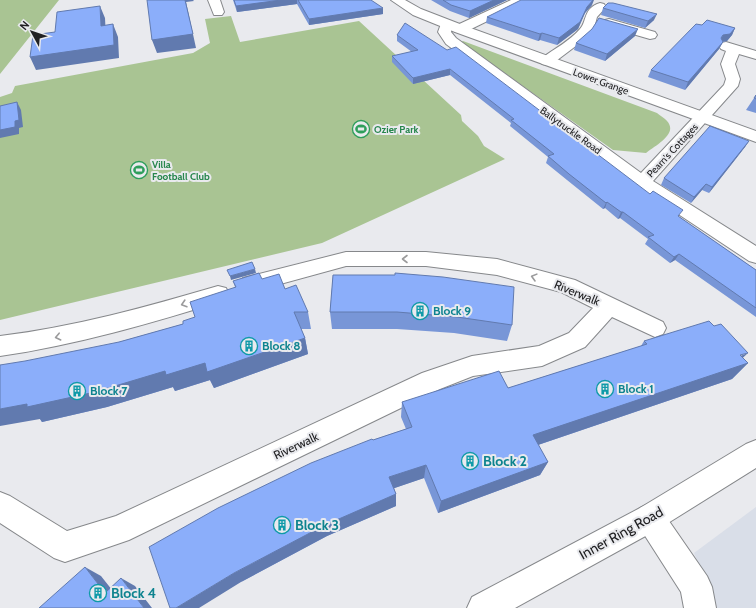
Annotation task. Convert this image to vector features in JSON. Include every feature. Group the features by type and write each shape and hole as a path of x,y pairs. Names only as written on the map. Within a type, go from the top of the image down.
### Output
{"street":[{"path":"215,0 218,12"},
{"path":"397,0 417,12 453,27 520,0"},
{"path":"547,62 584,33 588,28 590,17 600,7"},
{"path":"590,17 650,35"},
{"name":"Lower Grange","path":"453,27 756,137"},
{"name":"Ballytruckle Road","path":"453,27 444,32 451,41 642,182 756,256"},
{"name":"Pearn's Cottages","path":"642,182 733,83 728,64 730,47 756,55"},
{"name":"Riverwalk","path":"0,346 37,342 149,316 276,276 346,258 426,259 497,267 567,286 609,306 577,340 549,353 542,356 472,366 431,381 119,530 65,547 0,506"},
{"path":"609,306 655,328"},
{"name":"Inner Ring Road","path":"483,608 650,518 756,453"},
{"path":"650,518 696,587 700,608"}],"shaded area":[{"path":"756,507 756,608 717,608 694,553"}],"green space":[{"path":"0,0 59,0 0,74"},
{"name":"Villa Football Club","path":"231,16 240,42 359,21 461,115 462,121 478,136 484,146 505,159 322,243 0,320 0,97 12,93 15,86 193,53 210,43 205,19"},
{"path":"463,41 657,113 667,121 670,126 668,135 646,153 613,150 461,42"}],"building":[{"path":"147,0 185,0 193,34 152,40"},
{"path":"234,0 281,0 236,6"},
{"path":"298,0 371,0 383,8 309,19"},
{"path":"443,0 494,0 470,11 451,5"},
{"path":"521,0 593,0 587,7 580,22 559,38 542,33 540,34 487,17"},
{"path":"608,3 657,14 648,21 603,8"},
{"path":"100,6 101,26 113,24 114,45 30,57 33,35 55,32 57,12"},
{"path":"599,18 638,29 607,54 576,43 592,29"},
{"path":"707,20 735,28 730,34 723,35 721,38 723,42 688,82 651,70 696,24 702,25"},
{"path":"405,23 447,50 456,47 650,194 653,191 683,210 678,216 756,270 756,308 679,254 674,257 648,237 654,235 623,212 607,202 606,203 569,174 548,156 554,154 511,120 514,119 450,69 413,78 392,56 418,50 397,35"},
{"path":"17,102 19,120 15,121 15,127 0,130 0,106"},
{"path":"710,126 749,141 712,187 706,184 694,197 664,178"},
{"path":"252,262 255,269 230,276 227,270"},
{"path":"259,273 262,279 279,274 285,289 296,285 308,312 294,312 305,338 207,372 205,363 166,375 165,371 95,392 27,407 27,404 0,409 0,365 119,342 183,324 183,321 195,317 190,302 236,287 233,281"},
{"path":"395,273 443,277 514,287 512,325 457,317 397,312 330,312 333,275 395,275"},
{"path":"709,321 714,326 721,324 748,353 740,355 748,363 533,435 548,462 441,501 426,465 389,477 396,494 325,525 234,573 176,608 170,608 149,547 218,508 311,463 372,439 373,440 412,427 402,402 499,371 508,388 647,344 644,341"},
{"path":"85,567 105,593 121,578 144,608 39,608"}],"place":[{"name":"Ozier Park","path":"361,129"},
{"name":"Villa Football Club","path":"139,170"},
{"name":"Block 9","path":"420,311"},
{"name":"Block 8","path":"249,346"},
{"name":"Block 1","path":"605,389"},
{"name":"Block 7","path":"77,391"},
{"name":"Block 2","path":"470,461"},
{"name":"Block 3","path":"282,525"},
{"name":"Block 4","path":"98,593"}]}
